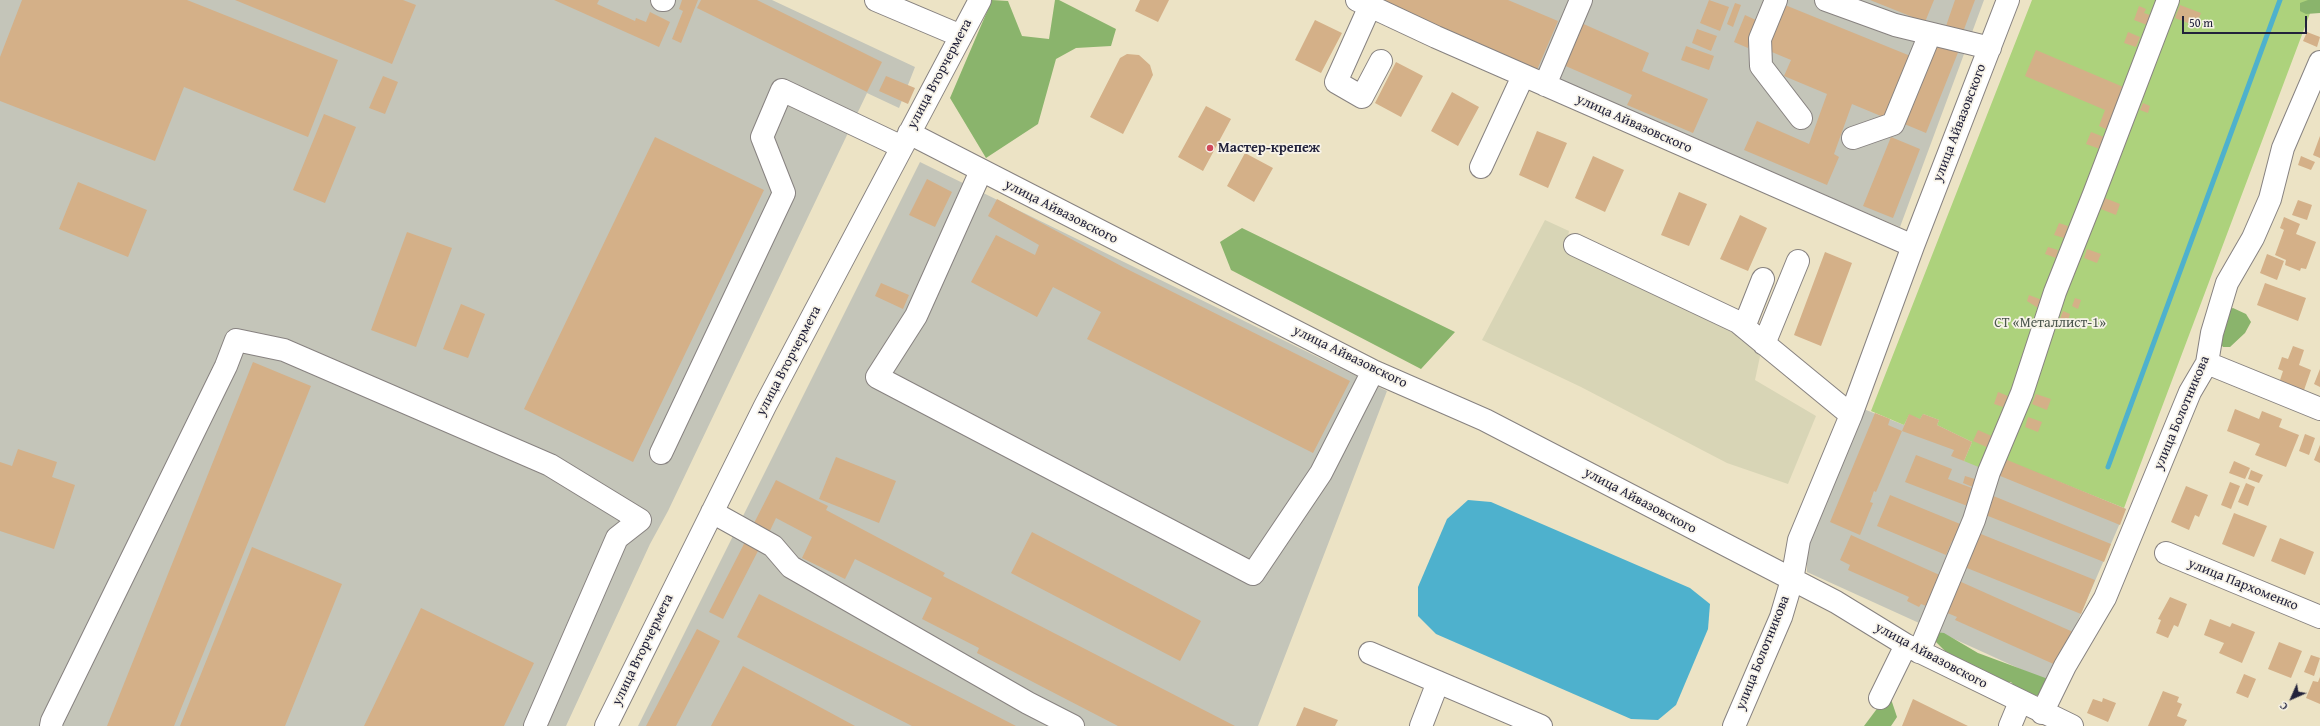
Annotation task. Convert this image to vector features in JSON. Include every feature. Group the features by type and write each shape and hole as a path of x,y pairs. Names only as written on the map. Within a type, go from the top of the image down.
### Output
{"street":[{"path":"876,0 961,36"},
{"name":"улица Вторчермета","path":"606,726 765,406 980,0"},
{"path":"1545,85 1581,0"},
{"path":"1776,0 1760,39 1762,66 1800,118"},
{"path":"1826,0 1895,25 1990,48"},
{"name":"улица Айвазовского","path":"1792,580 1799,540 1851,415 1912,246 2008,0"},
{"path":"1880,698 1913,649 1974,520 1989,472 2022,393 2055,292 2168,0"},
{"path":"1364,3 1336,82 1362,97 1381,61"},
{"name":"улица Айвазовского","path":"1364,3 1523,76 1912,246"},
{"path":"1853,138 1893,124 1930,34"},
{"name":"улица Болотникова","path":"2042,712 2065,666 2104,598 2190,392 2207,363 2212,333 2227,284 2253,238 2270,199 2283,148 2320,62"},
{"path":"1481,167 1523,76"},
{"name":"улица Айвазовского","path":"661,453 784,193 762,137 782,90 981,171 1374,370 1485,420 1836,602 1913,649 2072,726"},
{"path":"981,171 916,316 877,377 1253,574 1321,473 1374,370"},
{"path":"1575,245 1738,322 1851,415"},
{"path":"1764,344 1798,262"},
{"path":"1744,327 1763,278"},
{"path":"51,726 52,720 226,366 236,340 284,350 550,465 640,520 617,538 535,726"},
{"path":"2207,363 2320,409"},
{"path":"712,512 773,546 791,567 1028,703 1073,726"},
{"name":"улица Пархоменко","path":"2166,553 2320,617"},
{"name":"улица Болотникова","path":"1734,726 1781,617 1792,580"},
{"path":"1370,653 1541,726"},
{"path":"1421,726 1438,682"},
{"path":"2010,726 2020,702"}],"shaded area":[{"path":"0,0 772,0 915,67 899,108 867,93 668,511 650,544 566,726 0,726"},
{"path":"1366,0 1984,0 1900,227"},
{"path":"920,162 1387,391 1258,726 638,726"},
{"path":"1545,220 1569,231 1565,250 1762,347 1755,380 1816,416 1788,484 1727,463 1581,387 1482,340"},
{"path":"1861,408 1904,425 1909,414 1923,414 1939,420 1937,425 1972,442 1964,461 2000,457 2126,509 2051,683 1807,572 1807,547"}],"green space":[{"path":"992,0 1008,1 1022,36 1049,39 1055,0 1059,0 1116,29 1111,46 1076,48 1056,59 1038,124 986,158 950,98"},
{"name":"СТ «Металлист-1»","path":"2032,0 2315,0 2124,508 2000,458 1993,473 1964,461 1972,442 1937,425 1939,420 1923,414 1920,419 1909,415 1904,425 1871,411"},
{"path":"2308,0 2320,0 2320,13 2306,14 2300,11 2300,3"},
{"path":"1242,228 1455,332 1421,369 1231,270 1220,242"},
{"path":"2233,308 2246,314 2251,322 2245,333 2230,347 2223,347 2217,339 2224,311"},
{"path":"1936,632 1944,633 1978,653 2048,679 2043,693 2033,697 2019,692 2011,682 2001,683 1949,655 1933,639"},
{"path":"1885,698 1891,699 1897,717 1891,726 1864,726"}],"water":[{"path":"1468,500 1491,502 1690,588 1710,604 1708,629 1676,705 1658,720 1631,719 1436,634 1418,616 1418,587 1447,519"}],"building":[{"path":"22,0 187,0 338,60 308,137 184,87 155,161 0,101 0,57"},
{"path":"235,0 403,0 416,5 392,64"},
{"path":"554,0 599,0 597,4 635,21 636,18 646,22 650,12 670,22 659,47"},
{"path":"682,0 698,0 681,43 672,39 683,11 679,9"},
{"path":"701,0 757,0 882,62 867,92 697,8"},
{"path":"1140,0 1169,0 1158,22 1135,11"},
{"path":"1372,0 1508,0 1558,21 1537,70"},
{"path":"1709,0 1729,7 1720,31 1700,23"},
{"path":"1870,0 1934,0 1925,22"},
{"path":"1955,0 1975,0 1963,32 1946,26"},
{"path":"1735,3 1741,5 1733,27 1727,24"},
{"path":"1785,5 1913,57 1888,119 1852,104 1834,154 1839,157 1827,185 1744,150 1757,121 1809,144 1827,94 1784,76 1791,60 1767,50"},
{"path":"2180,5 2201,13 2196,26 2175,18"},
{"path":"2139,6 2146,9 2144,13 2150,15 2147,25 2134,20"},
{"path":"1745,15 1758,21 1748,48 1734,42"},
{"path":"1315,20 1342,33 1321,73 1295,60"},
{"path":"1579,22 1649,53 1642,71 1708,99 1693,133 1627,105 1632,95 1561,64"},
{"path":"1697,29 1717,36 1711,51 1692,43"},
{"path":"2128,32 2140,37 2136,47 2124,43"},
{"path":"2307,32 2320,37 2317,47 2303,41"},
{"path":"1935,40 1959,50 1926,133 1902,123"},
{"path":"1686,46 1714,56 1709,70 1681,60"},
{"path":"2036,50 2128,89 2110,131 2099,126 2105,110 2025,76"},
{"path":"1127,54 1139,55 1150,65 1153,75 1123,134 1090,117 1120,58"},
{"path":"1396,62 1423,76 1401,117 1375,103"},
{"path":"383,76 398,82 385,114 369,108"},
{"path":"886,76 915,88 908,104 879,91"},
{"path":"1452,92 1479,107 1458,146 1431,131"},
{"path":"2143,103 2150,106 2148,113 2140,110"},
{"path":"1206,106 1231,119 1203,171 1178,157"},
{"path":"324,114 356,127 325,203 293,190"},
{"path":"1537,131 1567,143 1548,188 1519,175"},
{"path":"2091,132 2104,137 2100,149 2086,144"},
{"path":"2320,136 2320,158 2313,155"},
{"path":"655,137 764,190 633,462 524,409"},
{"path":"1891,137 1920,149 1893,218 1863,206"},
{"path":"1245,153 1273,168 1254,202 1227,186"},
{"path":"1593,156 1624,170 1605,212 1575,198"},
{"path":"2301,156 2315,162 2311,170 2298,165"},
{"path":"927,179 952,192 935,227 909,215"},
{"path":"78,182 147,210 128,257 59,229"},
{"path":"1679,192 1707,204 1689,246 1661,235"},
{"path":"2105,198 2120,204 2116,215 2101,209"},
{"path":"997,199 1123,267 1350,381 1313,453 1087,339 1101,312 1053,287 1037,317 971,282 996,235 1035,255 1039,245 988,216"},
{"path":"2298,200 2312,205 2307,220 2292,215"},
{"path":"1740,215 1767,228 1748,271 1720,259"},
{"path":"2284,217 2300,224 2296,234 2316,242 2306,269 2301,268 2300,271 2285,265 2286,260 2275,255 2284,230 2280,228"},
{"path":"2059,223 2068,226 2064,238 2054,235"},
{"path":"407,232 452,248 416,347 371,330"},
{"path":"2048,247 2058,250 2056,258 2045,254"},
{"path":"2087,249 2101,254 2097,263 2084,258"},
{"path":"1825,252 1852,263 1821,346 1794,335"},
{"path":"2267,254 2284,261 2277,280 2260,273"},
{"path":"881,283 909,295 903,309 875,296"},
{"path":"2265,283 2306,298 2298,321 2257,305"},
{"path":"2029,295 2042,300 2038,308 2027,301"},
{"path":"2075,298 2081,300 2078,309 2072,306"},
{"path":"461,304 485,314 468,358 443,349"},
{"path":"2063,311 2070,314 2067,324 2059,321"},
{"path":"2293,346 2304,350 2299,365 2311,370 2303,393 2279,383 2283,371 2278,369 2282,357 2288,359"},
{"path":"253,362 311,386 174,726 107,726"},
{"path":"2320,369 2320,387 2314,384"},
{"path":"1998,392 2008,396 2003,407 1994,404"},
{"path":"2036,394 2051,399 2047,410 2032,404"},
{"path":"2235,409 2259,419 2262,411 2282,419 2279,427 2299,435 2286,467 2255,455 2260,444 2227,431"},
{"path":"1875,413 1890,419 1888,425 1902,431 1876,492 1874,491 1870,502 1873,503 1860,535 1830,522"},
{"path":"1909,414 1920,419 1923,414 1939,420 1937,425 1972,442 1964,461 1951,456 1954,450 1902,431"},
{"path":"2028,417 2042,422 2038,432 2025,427"},
{"path":"1978,430 1996,438 1991,449 1973,441"},
{"path":"2305,434 2315,438 2309,455 2299,451"},
{"path":"2320,445 2320,463 2314,460"},
{"path":"18,449 57,462 52,477 75,485 54,549 0,531 0,462 12,466"},
{"path":"1916,455 1952,469 1948,479 1977,490 1970,507 1905,482"},
{"path":"836,457 896,481 879,523 819,499"},
{"path":"2000,457 2126,509 2120,525 1993,473"},
{"path":"2234,461 2250,468 2245,479 2229,473"},
{"path":"2251,470 2263,475 2259,483 2248,479"},
{"path":"1965,476 1978,480 1975,488 1963,483"},
{"path":"776,480 828,506 826,510 945,573 943,576 1235,726 1118,726 977,653 979,648 922,619 932,598 855,559 845,579 802,558 812,537 776,518 767,537 751,529"},
{"path":"2230,482 2240,486 2231,509 2221,505"},
{"path":"2246,483 2255,487 2248,506 2238,502"},
{"path":"2186,486 2208,495 2199,517 2195,515 2189,530 2171,522"},
{"path":"1890,495 1965,526 1958,544 1952,541 1946,555 1877,526"},
{"path":"1991,495 2111,544 2104,562 1983,514"},
{"path":"2234,513 2267,526 2254,557 2222,544"},
{"path":"1032,532 1201,621 1180,661 1011,573"},
{"path":"1976,532 2095,580 2081,614 1962,566"},
{"path":"1851,535 1944,577 1931,608 1921,604 1919,607 1907,601 1909,597 1848,570 1850,565 1840,560"},
{"path":"2280,538 2314,552 2305,575 2271,561"},
{"path":"745,542 759,549 723,619 709,612"},
{"path":"252,547 342,584 285,726 180,726"},
{"path":"1959,581 2073,632 2058,666 1955,620 1957,617 1945,612"},
{"path":"759,594 1016,726 912,726 737,637"},
{"path":"2170,597 2187,604 2178,627 2174,625 2168,638 2156,633 2161,620 2158,619"},
{"path":"421,608 534,663 504,726 364,726"},
{"path":"2210,619 2230,627 2232,623 2255,632 2242,663 2219,653 2224,643 2204,635"},
{"path":"697,629 720,641 676,726 646,726"},
{"path":"2279,642 2302,651 2291,678 2268,669"},
{"path":"2311,655 2320,658 2314,676 2304,672"},
{"path":"743,666 805,699 855,726 711,726"},
{"path":"2244,674 2256,679 2248,698 2236,693"},
{"path":"2320,677 2320,704 2306,698 2313,681 2318,682"},
{"path":"2163,691 2179,697 2177,702 2182,704 2177,716 2187,720 2184,726 2148,726"},
{"path":"2103,698 2116,703 2108,722 2087,713 2093,699 2102,702"},
{"path":"1913,699 1968,726 1902,726"},
{"path":"1304,707 1338,720 1335,726 1296,726"}],"waterway":[{"path":"2108,467 2280,0"}],"place":[{"name":"Мастер-крепеж","path":"1210,148"}]}
